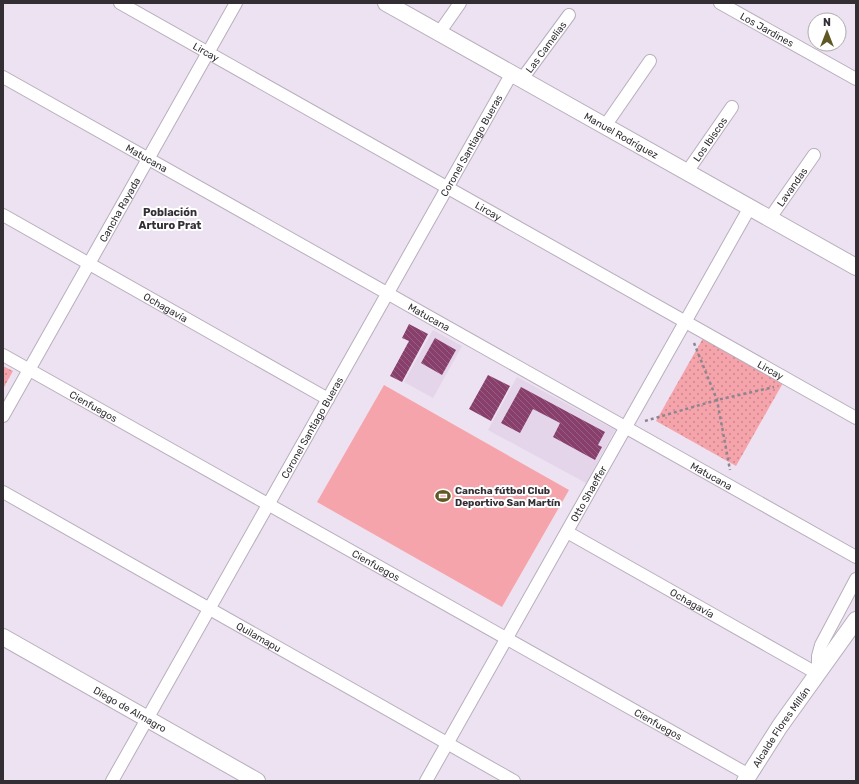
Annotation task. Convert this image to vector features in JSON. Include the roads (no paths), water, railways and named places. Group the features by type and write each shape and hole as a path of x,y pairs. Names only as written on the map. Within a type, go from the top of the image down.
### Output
{"street":[{"name":"Lircay","path":"120,3 856,418"},
{"name":"Cancha Rayada","path":"3,416 236,3"},
{"name":"Manuel Rodríguez","path":"386,3 750,207 855,263"},
{"path":"439,32 460,3"},
{"name":"Los Jardines","path":"720,3 856,79"},
{"name":"Las Camelias","path":"517,76 569,15"},
{"path":"605,126 650,60"},
{"name":"Coronel Santiago Bueras","path":"112,781 447,188 517,76"},
{"name":"Matucana","path":"3,77 856,557"},
{"name":"Los Ibiscos","path":"687,172 732,108"},
{"name":"Lavandas","path":"770,218 814,155"},
{"name":"Otto Shaeffer","path":"426,781 750,207"},
{"name":"Ochagavía","path":"3,215 328,399"},
{"name":"Cienfuegos","path":"3,355 507,638 747,778"},
{"name":"Quilamapu","path":"3,492 514,781"},
{"name":"Ochagavía","path":"567,532 818,674"},
{"path":"818,674 818,656 821,644 856,579"},
{"name":"Alcalde Flores Millán","path":"747,778 780,726 856,620"},
{"name":"Diego de Almagro","path":"3,637 257,781"}],"place":[{"name":"Cancha fútbol Club Deportivo San Martín","path":"443,496"}],"district":[{"name":"Población Arturo Prat","path":"170,218"}]}
